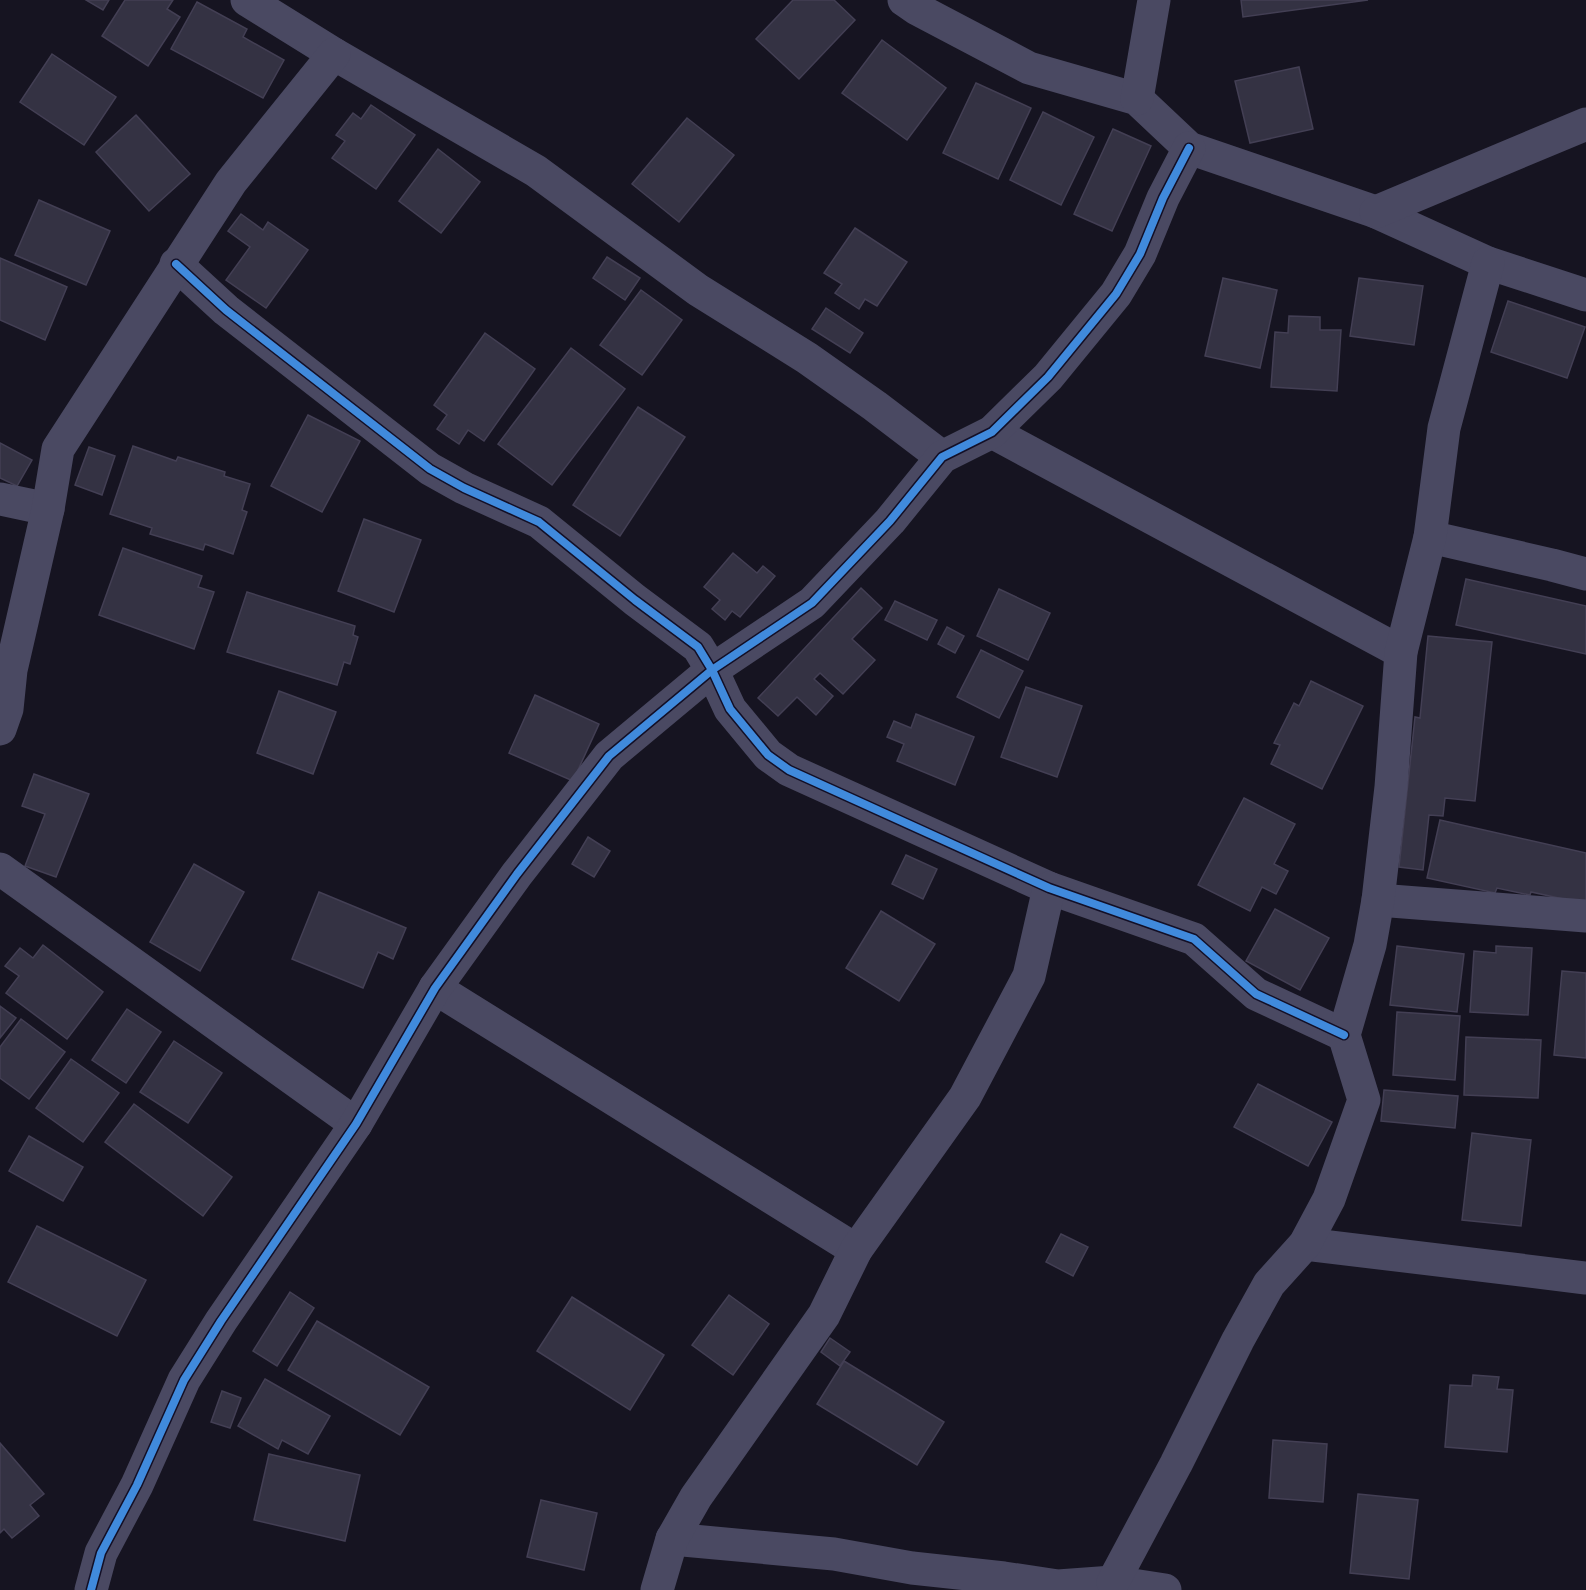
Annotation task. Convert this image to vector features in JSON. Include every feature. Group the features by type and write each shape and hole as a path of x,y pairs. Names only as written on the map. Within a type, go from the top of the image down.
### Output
{"street":[{"path":"247,0 334,54 536,171 698,290 807,358 942,457"},
{"path":"904,0 1029,68 1137,99 1189,148 1376,212 1488,263 1586,295"},
{"path":"1137,99 1154,0"},
{"path":"0,729 7,709 11,670 48,508 58,449 231,182 334,54"},
{"path":"1376,212 1586,124"},
{"path":"91,1590 101,1553 136,1485 184,1380 220,1321 356,1124 435,988 517,874 609,756 712,670 812,603 890,521 942,457 992,432 1048,377 1116,294 1140,254 1163,198 1189,148"},
{"path":"1113,1582 1269,1284 1305,1244 1329,1199 1364,1100 1344,1035 1370,945 1378,900 1401,652 1430,537 1444,428 1488,263"},
{"path":"176,264 226,310 430,469 464,488 539,522 698,647 712,670 730,709 768,755 789,770 1049,888 1194,939 1256,994 1344,1035"},
{"path":"992,432 1401,652"},
{"path":"0,499 48,508"},
{"path":"1430,537 1552,564 1586,574"},
{"path":"0,869 356,1124"},
{"path":"657,1590 672,1539 696,1497 824,1315 856,1250 965,1097 994,1046 1029,976 1049,888"},
{"path":"1378,900 1586,916"},
{"path":"435,988 856,1250"},
{"path":"1305,1244 1586,1278"},
{"path":"672,1539 834,1554 912,1568 1058,1586 1113,1582 1165,1590"}],"building":[{"path":"86,0 109,0 103,10"},
{"path":"125,0 173,0 167,9 180,17 148,66 102,36"},
{"path":"793,0 834,0 855,20 799,79 756,39"},
{"path":"1241,0 1368,0 1243,17"},
{"path":"197,2 247,29 243,37 284,60 263,98 171,49"},
{"path":"882,40 946,88 907,140 842,93"},
{"path":"52,54 116,97 84,145 20,102"},
{"path":"1299,67 1313,129 1250,143 1235,81"},
{"path":"976,83 1031,108 998,179 943,153"},
{"path":"371,105 415,135 376,189 332,158 345,141 336,135 353,113 361,119"},
{"path":"1043,112 1094,137 1061,205 1010,180"},
{"path":"136,115 190,174 149,211 96,152"},
{"path":"687,118 734,155 679,222 632,184"},
{"path":"1113,129 1151,146 1112,231 1074,214"},
{"path":"438,149 480,182 441,233 399,201"},
{"path":"39,200 110,231 86,285 15,255"},
{"path":"241,214 263,230 268,222 308,250 266,308 226,280 250,247 228,231"},
{"path":"855,228 907,262 877,306 865,299 859,309 835,293 842,284 824,273"},
{"path":"607,257 640,278 625,300 593,278"},
{"path":"0,258 67,287 45,340 0,320"},
{"path":"1223,278 1277,290 1260,368 1205,356"},
{"path":"1359,278 1423,286 1414,345 1350,336"},
{"path":"641,290 682,320 642,375 600,345"},
{"path":"1508,301 1585,327 1567,378 1491,352"},
{"path":"826,308 863,333 850,353 812,329"},
{"path":"1289,316 1320,317 1320,330 1341,330 1337,391 1271,387 1275,332 1288,333"},
{"path":"485,333 535,369 484,441 468,430 459,444 437,429 447,415 434,405"},
{"path":"571,348 625,389 552,485 498,444"},
{"path":"638,407 685,437 620,536 573,505"},
{"path":"308,415 360,441 322,512 271,486"},
{"path":"0,443 32,460 17,486 0,478"},
{"path":"133,446 176,461 178,457 225,472 224,476 250,484 242,510 247,512 233,554 205,544 203,550 150,534 152,528 110,514"},
{"path":"89,447 115,456 102,495 75,485"},
{"path":"364,519 421,540 394,612 338,591"},
{"path":"123,548 202,576 198,587 214,592 194,649 99,615"},
{"path":"733,553 757,573 763,566 775,576 740,617 732,611 725,620 712,609 720,600 704,587"},
{"path":"1466,579 1586,606 1586,654 1456,625"},
{"path":"861,588 882,608 852,639 875,660 843,694 820,673 814,679 833,696 816,715 797,697 778,716 758,698"},
{"path":"999,589 1050,613 1028,660 977,636"},
{"path":"247,592 355,626 353,635 358,637 350,664 344,662 337,685 227,652"},
{"path":"895,601 937,620 927,640 885,620"},
{"path":"947,627 964,636 955,653 938,644"},
{"path":"1428,636 1492,642 1475,801 1445,798 1443,816 1429,815 1423,870 1399,867 1415,717 1420,718"},
{"path":"981,650 1023,671 999,718 957,697"},
{"path":"1311,681 1363,706 1322,789 1271,764 1280,745 1274,743 1294,703 1299,706"},
{"path":"1026,687 1082,706 1057,777 1001,757"},
{"path":"279,691 336,712 313,774 257,753"},
{"path":"535,695 599,724 573,781 509,753"},
{"path":"916,714 974,737 955,785 897,761 904,744 887,737 894,721 911,728"},
{"path":"34,774 89,794 56,877 25,866 45,814 22,806"},
{"path":"1244,798 1295,824 1274,864 1288,871 1276,894 1262,887 1250,911 1198,885"},
{"path":"1440,820 1586,853 1586,904 1531,892 1530,895 1497,888 1495,893 1427,878"},
{"path":"588,837 610,851 594,877 572,864"},
{"path":"906,855 937,869 923,899 892,884"},
{"path":"194,864 244,892 200,971 150,942"},
{"path":"319,892 406,928 393,959 378,952 363,988 292,959"},
{"path":"1275,909 1329,938 1300,990 1246,961"},
{"path":"881,911 935,944 899,1001 846,968"},
{"path":"43,945 103,992 67,1039 6,993 19,976 5,966 20,948 33,958"},
{"path":"1397,946 1464,954 1457,1012 1390,1005"},
{"path":"1496,946 1532,948 1528,1015 1470,1012 1474,951 1496,953"},
{"path":"1562,971 1586,973 1586,1058 1554,1055"},
{"path":"0,1006 16,1018 0,1038"},
{"path":"127,1009 161,1032 126,1083 92,1060"},
{"path":"1397,1012 1460,1016 1455,1080 1393,1075"},
{"path":"21,1019 65,1052 29,1099 0,1078 0,1047"},
{"path":"1466,1037 1541,1040 1538,1098 1464,1095"},
{"path":"174,1041 222,1073 188,1123 140,1092"},
{"path":"71,1059 119,1093 83,1142 36,1108"},
{"path":"1258,1084 1332,1122 1308,1166 1234,1127"},
{"path":"1384,1090 1458,1096 1455,1128 1381,1121"},
{"path":"134,1104 232,1177 203,1216 105,1142"},
{"path":"1472,1133 1531,1140 1521,1226 1462,1220"},
{"path":"29,1136 83,1167 63,1201 9,1171"},
{"path":"37,1226 146,1280 117,1336 8,1282"},
{"path":"1061,1234 1088,1247 1073,1276 1046,1262"},
{"path":"290,1292 314,1308 277,1366 253,1351"},
{"path":"729,1295 769,1324 733,1375 692,1345"},
{"path":"572,1297 664,1355 630,1410 537,1351"},
{"path":"317,1321 429,1387 400,1435 288,1370"},
{"path":"830,1338 850,1352 840,1366 821,1352"},
{"path":"844,1361 944,1422 917,1465 817,1404"},
{"path":"1473,1375 1499,1377 1497,1389 1513,1390 1507,1452 1445,1447 1450,1385 1472,1386"},
{"path":"265,1379 330,1416 308,1454 282,1440 278,1449 238,1426"},
{"path":"222,1391 241,1398 230,1428 211,1422"},
{"path":"1273,1440 1327,1444 1323,1502 1269,1498"},
{"path":"0,1443 44,1494 30,1505 39,1516 12,1538 4,1529 0,1533"},
{"path":"269,1454 360,1475 345,1541 254,1520"},
{"path":"1358,1494 1418,1500 1409,1579 1350,1573"},
{"path":"541,1500 597,1513 584,1570 527,1557"}],"cycle path":[{"path":"91,1590 101,1553 137,1485 184,1380 221,1321 356,1124 435,988 517,874 609,756 712,670 812,603 890,521 942,457 992,432 1048,377 1116,294 1140,254 1163,198 1189,148"},
{"path":"176,264 226,310 430,469 464,488 539,522 635,600 698,647 712,670 730,709 768,755 789,770 1049,888 1194,939 1256,994 1344,1035"}]}
